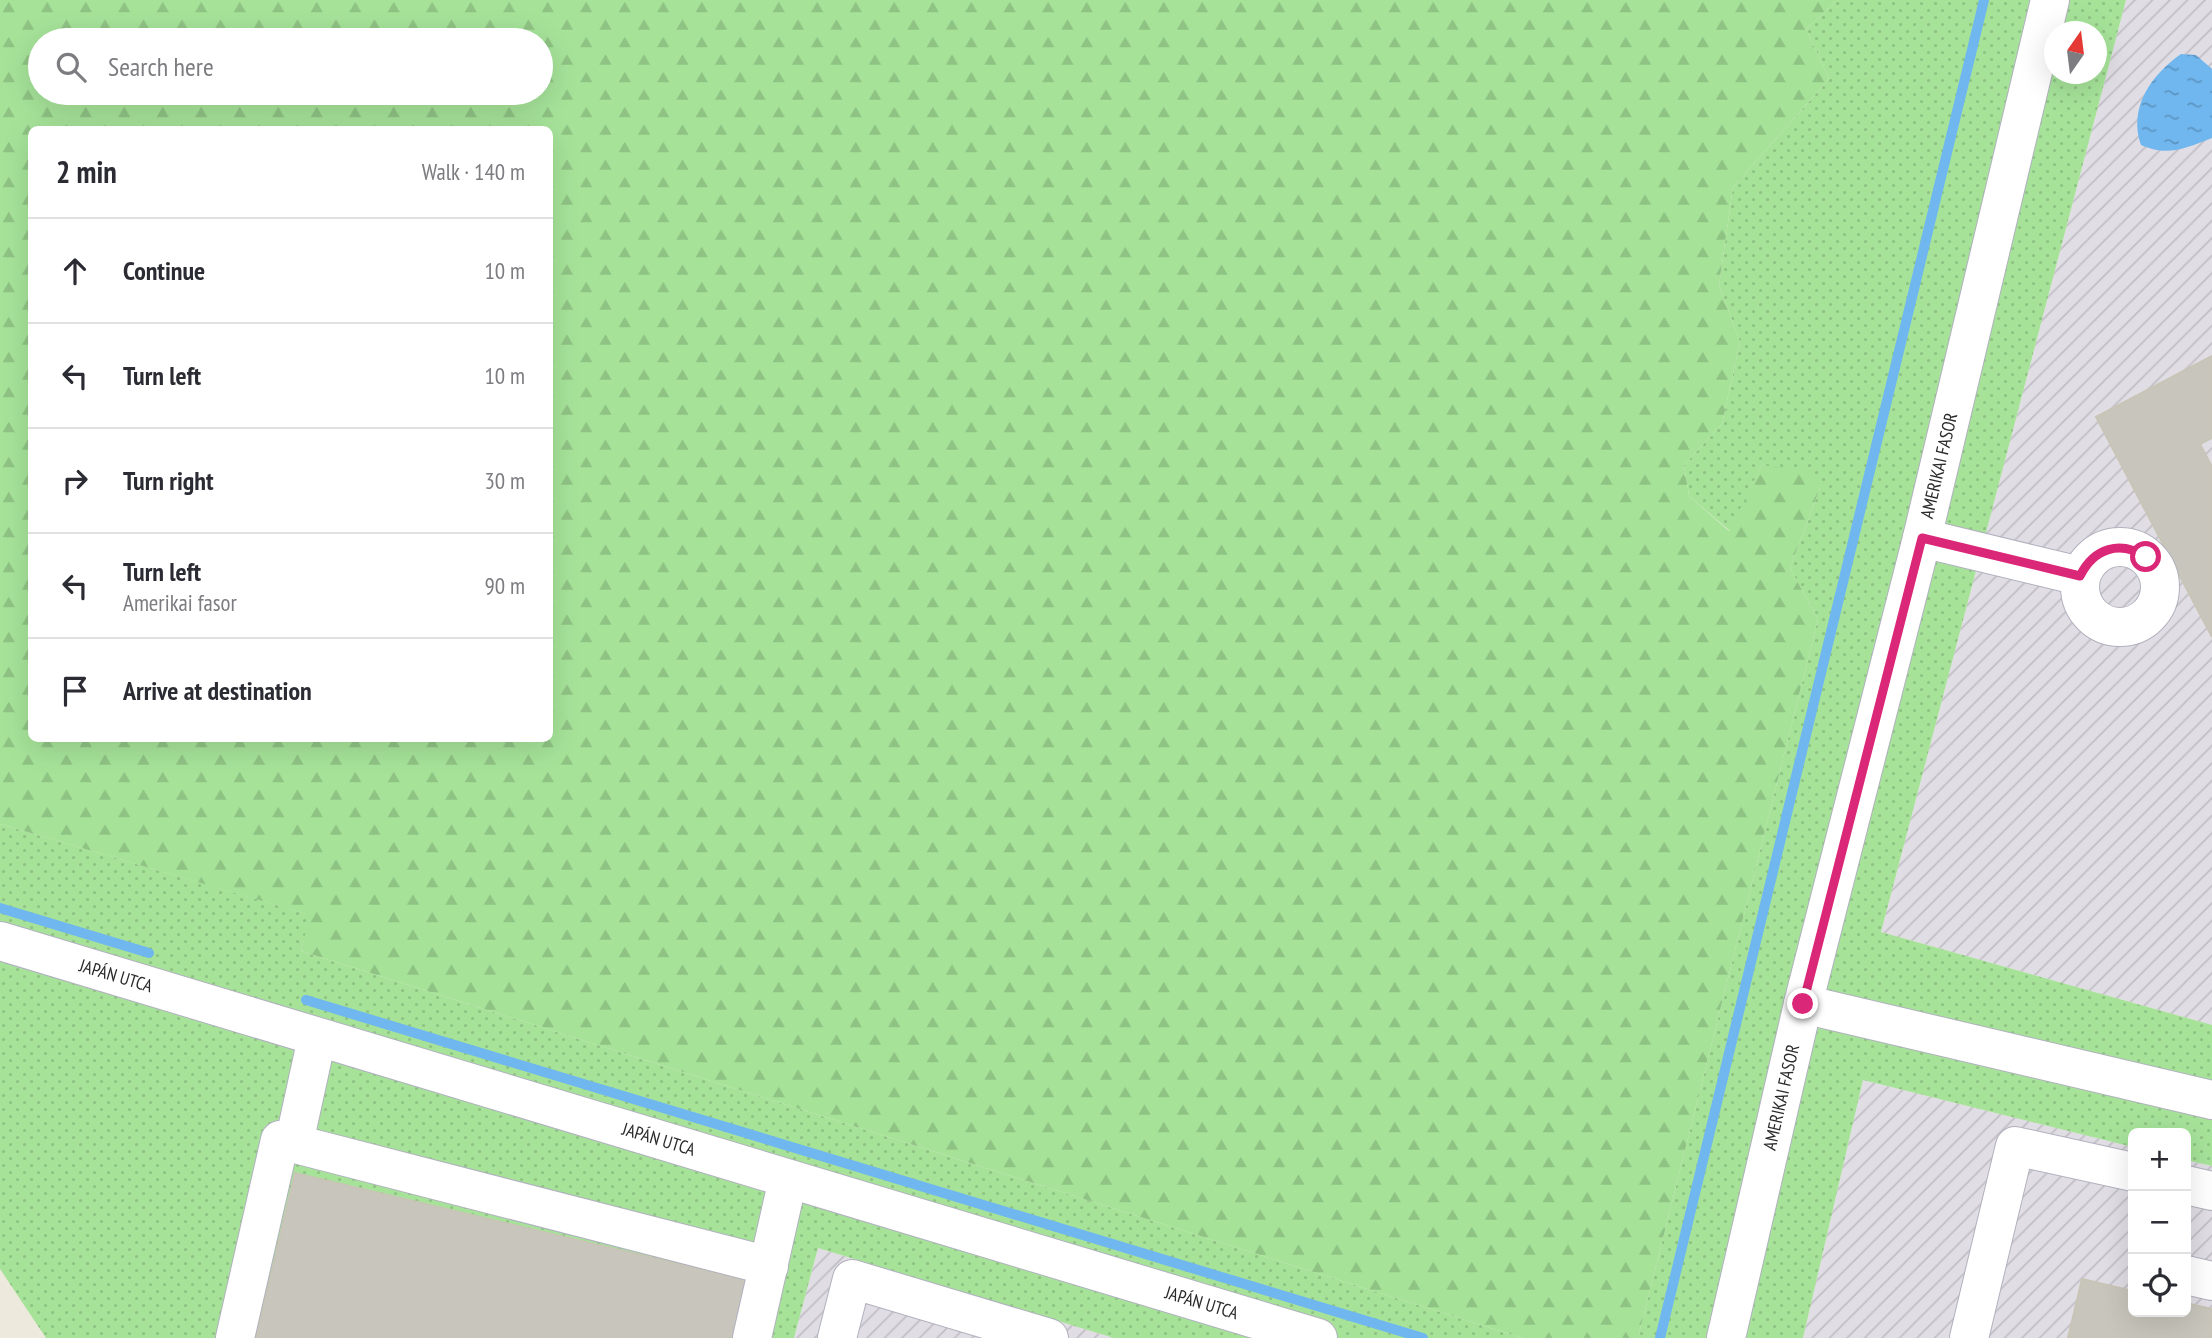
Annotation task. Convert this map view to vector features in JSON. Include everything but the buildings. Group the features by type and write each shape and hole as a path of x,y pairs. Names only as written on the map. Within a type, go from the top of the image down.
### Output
{"street":[{"name":"AMERIKAI FASOR","path":"1726,1338 1803,1004 1922,538 2050,0"},
{"path":"1922,538 2080,576"},
{"name":"JAPÁN UTCA","path":"0,942 1318,1338"},
{"path":"1803,1004 2212,1100"},
{"path":"294,1143 317,1038"},
{"path":"235,1338 280,1140 769,1266"},
{"path":"1969,1338 2015,1146 2128,1171"},
{"path":"752,1338 788,1179"},
{"path":"2191,1186 2212,1191"},
{"path":"2191,1276 2212,1281"},
{"path":"837,1338 852,1279 1049,1338"}],"shaded area":[{"path":"2126,0 2212,0 2212,1025 1881,932 2104,84 2107,84 2107,72"},
{"path":"1863,1080 2128,1146 2128,1317 2191,1317 2191,1161 2212,1166 2212,1338 1803,1338"},
{"path":"818,1248 1114,1338 794,1338"}],"green space":[{"path":"0,0 1838,0 1806,29 1829,79 1733,187 1719,285 1740,342 1722,424 1684,465 1689,496 1729,531 1762,465 1807,471 1820,488 1790,568 1818,619 1638,1338 1522,1338 301,951 310,915 0,824"},
{"path":"1838,0 2126,0 2107,72 2107,21 2044,21 2044,84 2104,84 1881,932 2212,1025 2212,1166 2191,1161 2191,1128 2128,1128 2128,1146 1863,1080 1803,1338 1638,1338 1818,619 1790,568 1820,488 1762,465 1730,531 1689,496 1684,465 1722,424 1740,342 1719,285 1733,187 1829,79 1806,29"},
{"path":"0,824 311,915 301,951 1522,1338 1114,1338 818,1248 794,1338 46,1338 0,1269"}],"water":[{"path":"2181,54 2196,55 2212,69 2212,138 2185,148 2168,151 2151,149 2141,145 2138,131 2140,105 2160,72"}],"waterway":[{"path":"1660,1338 1984,0"},
{"path":"0,908 149,953"},
{"path":"306,1000 1423,1338"}],"route":[{"path":"1803,1004 1922,538 2080,576 2086,564 2096,554 2108,548 2122,546 2146,557"}]}
